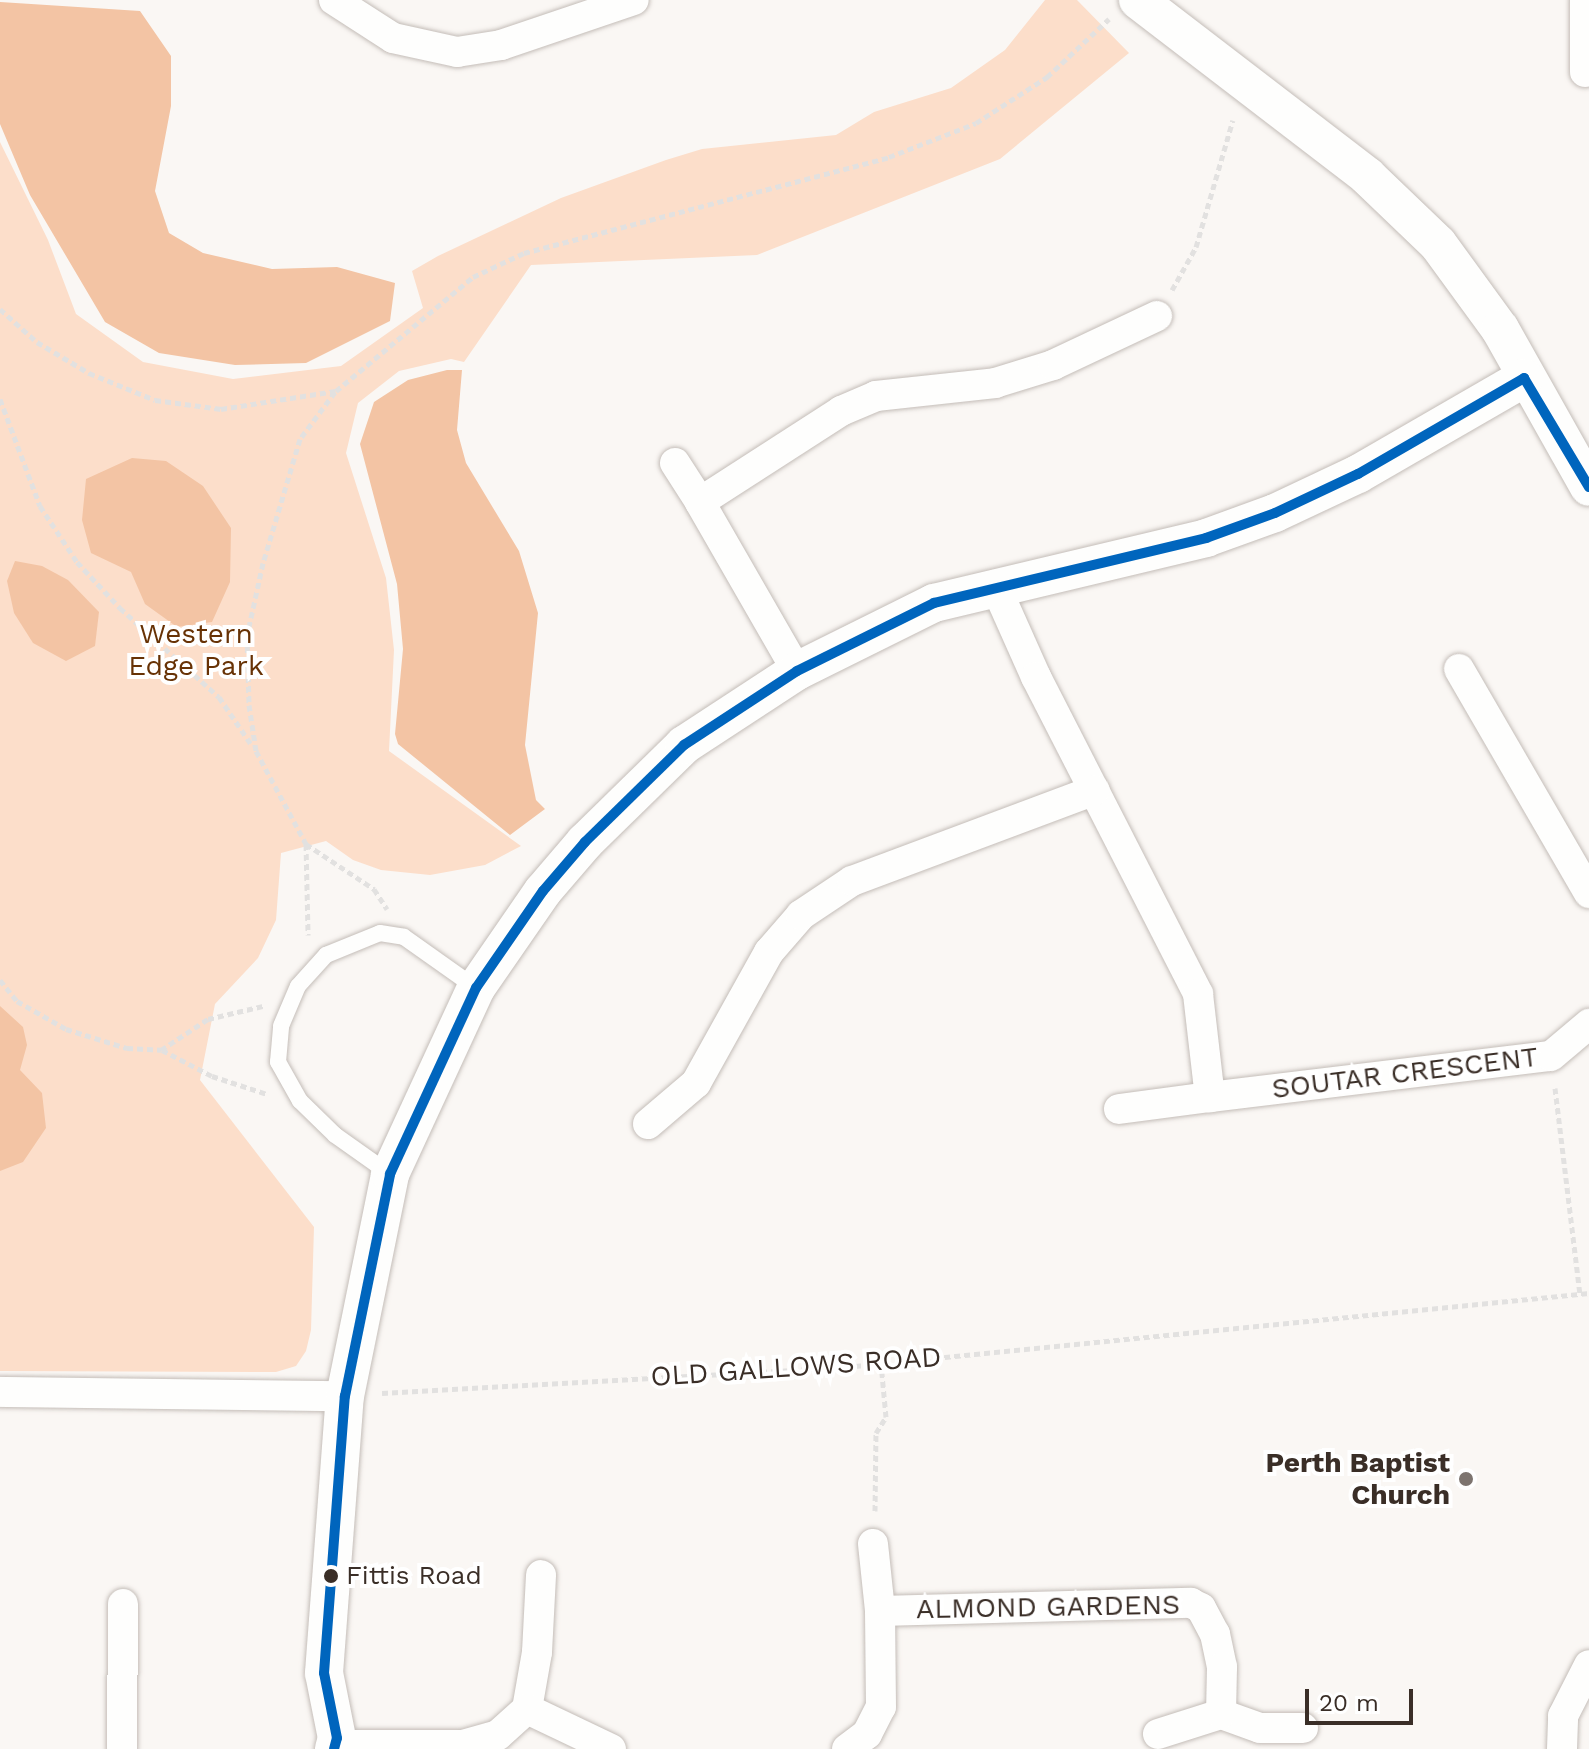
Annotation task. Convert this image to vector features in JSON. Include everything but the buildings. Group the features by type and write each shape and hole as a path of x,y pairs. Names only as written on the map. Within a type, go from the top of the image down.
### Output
{"street":[{"path":"334,0 393,38 457,52 501,45 634,0"},
{"path":"1585,0 1585,72"},
{"path":"1127,6 1245,80 1367,176 1438,244 1472,284 1589,487"},
{"path":"700,502 804,433 876,396 995,383 1053,365 1157,316"},
{"path":"541,1575 537,1652 527,1709 498,1735 463,1745 335,1747 324,1673 345,1396 390,1174 476,988 543,891 585,842 684,745 797,671 934,603 995,585 1206,538 1275,513 1358,474 1524,378"},
{"path":"675,463 797,671"},
{"path":"995,585 1198,994 1210,1097"},
{"path":"1459,669 1589,893"},
{"path":"648,1124 696,1083 769,952 801,915 852,881 1095,790"},
{"name":"SOUTAR CRESCENT","path":"1119,1109 1551,1056 1589,1024"},
{"path":"0,1392 345,1396"},
{"name":"ALMOND GARDENS","path":"847,1749 867,1734 881,1707 880,1611 873,1544"},
{"name":"ALMOND GARDENS","path":"880,1611 1191,1603 1201,1608 1215,1634 1222,1667 1221,1714"},
{"path":"122,1749 123,1604"},
{"path":"1562,1749 1563,1716 1589,1665"},
{"path":"527,1709 611,1749"},
{"path":"1158,1734 1221,1714 1260,1728 1303,1728"}],"lane":[{"path":"390,1174 335,1135 300,1101 278,1062 281,1026 291,1001 310,972 326,955 356,939 380,933 404,937 476,988"}],"path":[{"path":"256,751 247,636 263,563 300,439 336,391 473,277 524,253 889,157 976,123 1047,77 1127,6"},
{"path":"1157,316 1196,247 1245,80"},
{"path":"0,309 37,342 89,373 155,400 221,409 336,391"},
{"path":"0,399 40,506 77,562 120,608 219,697 256,751 306,844 374,889 404,937"},
{"path":"306,844 303,874 310,972"},
{"path":"0,980 17,1001 66,1029 127,1048 161,1050 248,1090 300,1101"},
{"path":"161,1050 208,1019 291,1001"},
{"path":"1551,1056 1580,1294"},
{"name":"OLD GALLOWS ROAD","path":"345,1396 881,1363 1589,1293"},
{"path":"873,1544 876,1433 886,1417 881,1363"}],"green space":[{"name":"Western Edge Park","path":"1045,0 1077,0 1129,53 1000,159 757,255 531,265 464,362 451,359 399,371 358,403 346,453 386,578 394,650 389,751 521,846 485,865 430,875 381,870 353,860 326,841 281,853 276,920 258,958 215,1004 200,1080 314,1227 311,1330 306,1351 296,1366 276,1372 0,1371 0,142 48,240 76,314 143,362 233,379 341,366 423,308 412,271 438,256 561,198 666,160 702,149 836,135 874,112 951,88 1005,50"}],"shaded area":[{"path":"0,2 140,11 171,56 171,106 155,191 169,233 203,253 272,269 337,267 395,283 390,321 306,363 235,365 159,353 105,322 30,195 0,124"},
{"path":"447,370 462,370 457,430 466,463 519,551 538,613 525,745 536,800 545,809 510,835 398,744 395,734 403,649 397,584 360,444 374,402 408,380"},
{"path":"132,458 166,461 203,486 231,528 230,582 212,622 177,627 145,604 131,572 91,553 82,520 86,479"},
{"path":"15,561 42,566 68,580 99,612 95,646 66,661 33,643 14,613 7,581"},
{"path":"0,1006 23,1027 27,1045 20,1070 42,1093 46,1128 23,1162 0,1171"}],"transit line":[{"path":"334,1749 337,1738 324,1673 345,1396 390,1174 476,988 543,891 585,842 684,745 797,671 934,603 1206,538 1275,513 1358,474 1524,378 1589,487"}],"place":[{"name":"Perth Baptist Church","path":"1466,1479"},
{"name":"Fittis Road","path":"331,1576"}]}
